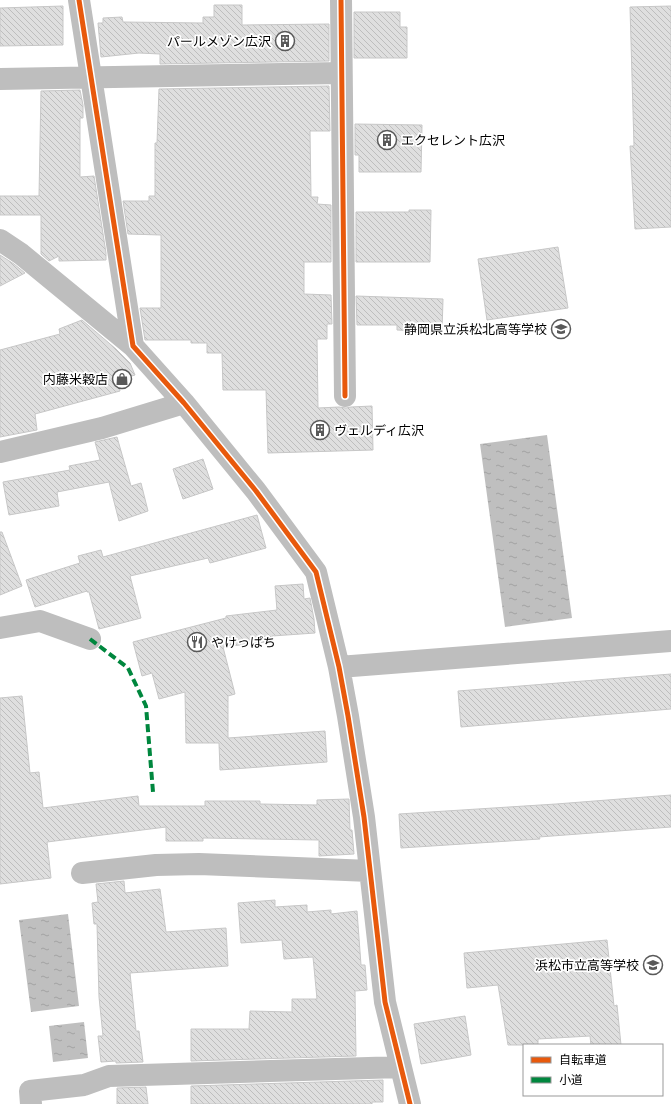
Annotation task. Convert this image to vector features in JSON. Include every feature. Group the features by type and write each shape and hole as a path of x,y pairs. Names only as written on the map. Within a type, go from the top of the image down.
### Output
{"street":[{"path":"80,0 133,346"},
{"path":"341,0 345,396"},
{"path":"0,79 341,73"},
{"path":"0,240 21,254 133,346 184,403 256,491 316,572 351,731 364,817 385,1002 410,1104"},
{"path":"0,452 102,428 184,403"},
{"path":"0,628 40,621 90,639"},
{"path":"338,667 671,641"},
{"path":"82,873 156,865 199,864 370,871"},
{"path":"31,1104 30,1091 84,1085 109,1076 401,1067"}],"water":[{"path":"547,435 572,618 505,627 480,444"},
{"path":"68,914 79,1006 31,1012 19,920"},
{"path":"84,1022 88,1058 53,1062 49,1026"}],"building":[{"path":"214,5 242,5 242,25 329,24 329,61 160,64 160,54 139,53 101,57 98,23 103,23 103,18 122,17 123,22 203,23 203,17 214,17"},
{"path":"63,6 63,45 0,46 0,8"},
{"path":"671,6 671,227 635,229 630,146 634,146 630,7"},
{"path":"354,12 400,12 400,27 407,27 407,58 354,58"},
{"path":"329,86 330,131 310,131 311,197 318,197 317,204 331,205 331,262 304,262 304,294 331,295 332,324 327,324 327,339 317,339 318,408 372,406 373,450 268,453 266,390 223,390 222,353 207,353 207,343 191,343 191,340 145,340 140,308 161,308 161,235 128,234 123,201 149,201 149,196 155,196 155,143 157,143 159,89"},
{"path":"80,90 83,105 83,118 80,118 80,177 94,176 106,260 59,261 59,256 49,261 41,254 41,215 0,215 0,196 39,196 41,91"},
{"name":"エクセレント広沢","path":"355,124 422,125 421,172 359,172 359,155 355,155"},
{"path":"409,210 431,210 430,262 356,262 356,212 409,212"},
{"path":"558,247 568,308 487,320 478,259"},
{"path":"0,255 25,273 0,286"},
{"path":"356,296 443,299 442,332 397,330 397,325 357,325"},
{"path":"82,320 130,363 135,375 118,380 120,391 35,414 37,430 0,437 0,350 60,334 59,329"},
{"path":"117,437 131,486 141,483 148,511 119,521 109,482 57,492 59,506 9,515 3,482 70,470 69,466 100,460 95,442"},
{"path":"203,459 213,489 183,499 173,469"},
{"path":"257,515 266,548 210,563 208,558 130,576 141,618 99,629 89,592 87,591 35,607 26,580 80,563 78,556 101,550 103,557"},
{"path":"0,532 2,532 22,586 0,595"},
{"path":"303,584 304,599 310,598 315,633 272,636 273,641 223,647 235,694 228,696 228,738 325,731 327,762 220,770 219,743 186,743 185,692 159,699 152,673 142,676 133,642 226,618 226,616 277,610 275,586"},
{"path":"671,674 671,709 461,727 458,691"},
{"path":"22,696 30,773 39,772 43,808 138,796 139,806 205,806 205,801 260,801 260,804 317,805 317,800 349,799 350,830 352,830 354,854 319,856 319,840 203,838 203,841 166,841 166,827 47,842 51,878 0,884 0,698"},
{"path":"671,795 671,827 539,837 540,839 401,848 399,814"},
{"path":"124,881 125,893 160,889 166,932 226,928 228,966 130,973 136,1031 139,1031 143,1062 101,1062 98,1036 103,1036 99,997 97,924 94,924 92,903 98,902 96,884"},
{"path":"275,900 275,907 307,905 307,912 331,910 331,914 357,911 361,965 365,965 367,990 355,991 356,1056 191,1061 191,1029 249,1029 250,1011 292,1012 292,999 317,999 313,957 284,959 282,940 241,943 238,903"},
{"path":"607,940 614,1006 617,1005 621,1044 591,1044 590,1036 538,1039 538,1044 508,1045 498,985 467,988 464,953"},
{"path":"465,1016 471,1055 421,1064 414,1024"},
{"path":"383,1080 383,1102 372,1102 372,1104 191,1104 191,1086"},
{"path":"146,1087 148,1104 117,1104 117,1088"}],"marked path":[{"path":"90,639 128,668 146,706 153,792"}],"cycle path":[{"path":"79,0 133,346 184,403 256,491 316,572 339,667 348,716 364,817 385,1002 410,1104"},
{"path":"341,0 345,396"}],"place":[{"name":"パールメゾン広沢","path":"285,41"},
{"name":"エクセレント広沢","path":"387,140"},
{"name":"静岡県立浜松北高等学校","path":"561,329"},
{"name":"内藤米穀店","path":"122,379"},
{"name":"ヴェルディ広沢","path":"320,430"},
{"name":"やけっぱち","path":"197,642"},
{"name":"浜松市立高等学校","path":"653,965"}]}
